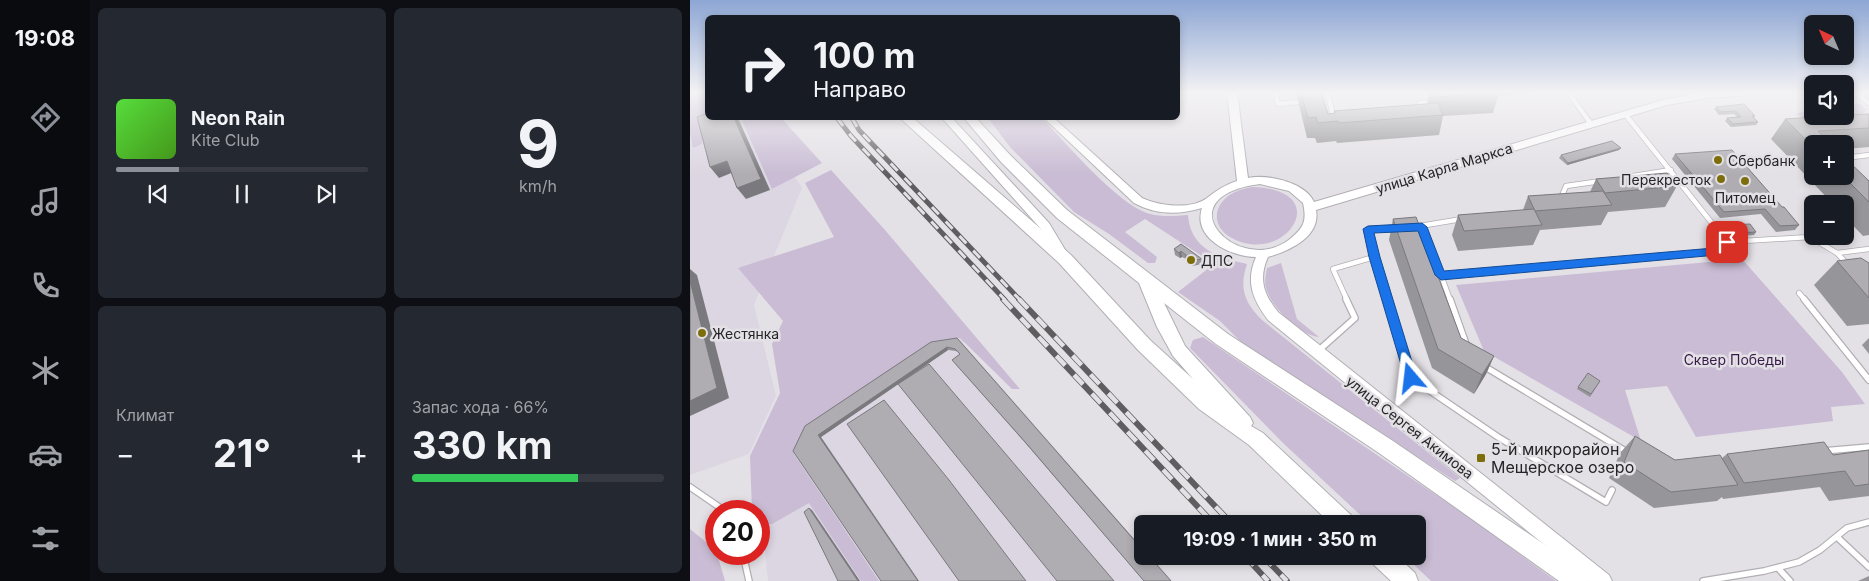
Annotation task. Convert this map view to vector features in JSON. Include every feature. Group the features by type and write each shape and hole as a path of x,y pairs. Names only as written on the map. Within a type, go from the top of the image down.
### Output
{"main road":[{"path":"908,120 1065,259 1144,345 1206,403 1237,428 1256,439"},
{"path":"972,120 1006,159 1062,214 1147,282 1222,339 1386,447 1578,581"},
{"path":"1147,282 1178,351 1256,439 1336,515"},
{"path":"1390,565 1407,581"}],"street":[{"path":"1235,119 1243,182"},
{"name":"улица Карла Маркса","path":"1312,207 1608,119"},
{"path":"949,120 1044,226 1065,259"},
{"path":"1051,120 1129,194 1142,204 1152,208 1177,210 1194,208 1211,201 1228,187 1243,182 1260,180 1276,182 1291,187 1303,196 1312,207 1312,218 1308,230 1298,241 1284,248 1264,253 1248,252 1231,248 1218,240 1209,230 1206,218 1211,201"},
{"name":"улица Сергея Акимова","path":"1264,253 1258,265 1255,281 1262,303 1272,316 1603,581"}],"lane":[{"path":"1334,119 1336,126"},
{"path":"1587,119 1591,124"},
{"path":"1629,119 1727,242"},
{"path":"1854,157 1869,155"},
{"path":"1618,178 1670,170"},
{"path":"1559,206 1566,186 1609,180"},
{"path":"1465,218 1422,227 1368,229 1374,257 1411,378 1498,437 1606,502 1612,490"},
{"path":"1422,227 1467,349"},
{"path":"1441,275 1717,252 1727,242 1810,237 1837,253 1850,267"},
{"path":"1837,253 1869,249"},
{"path":"1316,353 1356,318 1333,269 1374,257"},
{"path":"1798,293 1869,380"},
{"path":"1477,362 1634,456"},
{"path":"1819,452 1869,447"},
{"path":"690,487 709,500"},
{"path":"1703,581 1778,568 1799,562 1837,537 1847,528 1869,522"},
{"path":"1837,537 1869,568"},
{"path":"746,565 750,581"},
{"path":"1778,568 1790,581"}],"shaded area":[{"path":"690,119 758,120 802,188 754,305 776,396 749,454 690,475"},
{"path":"971,336 963,343 1134,538 1134,565 1159,565 1173,581 768,581 766,565 770,565 770,500 760,500 756,461 919,338"}],"green space":[{"path":"690,119 706,120 702,126 702,144 693,148"},
{"path":"742,120 783,120 822,163 772,189"},
{"path":"990,120 1044,120 1093,172 1137,209 1159,216 1188,215 1194,236 1207,250 1216,255 1247,264 1243,288 1247,301 1262,320 1460,478 1455,481 1245,346 1220,321 1178,292 1214,264 1145,219 1125,232 1157,257 1155,263 1148,263 1109,234 1074,212 1010,147"},
{"path":"1818,125 1850,125 1829,130"},
{"path":"831,170 885,230 1020,389 1012,389 960,338 930,343 808,426 794,454 879,581 861,581 809,503 770,524 770,500 752,500 750,456 780,393 772,344 783,321 738,268 834,237 805,183"},
{"path":"1252,187 1278,191 1292,200 1297,212 1294,225 1283,236 1268,243 1250,244 1230,237 1218,224 1217,213 1222,202 1233,193"},
{"name":"Сквер Победы","path":"1742,259 1842,372 1865,404 1831,407 1833,421 1696,437 1667,386 1625,390 1641,441 1484,351 1456,285"},
{"path":"1281,263 1297,319 1319,337 1311,335 1295,326 1280,311 1269,295 1265,283 1267,268"},
{"path":"1203,337 1473,520 1556,581 1431,581 1414,565 1426,565 1426,515 1360,515 1283,443 1190,348 1193,340"},
{"path":"690,529 705,541 705,565 720,565 725,581 690,581"}],"building":[{"path":"698,119 735,120 761,179 737,188 727,161 710,167"},
{"path":"1317,119 1389,119 1338,123 1338,121 1318,123"},
{"path":"1728,119 1755,119 1758,122 1733,124"},
{"path":"1785,119 1804,119 1804,125 1854,125 1854,119 1869,119 1869,128 1818,131 1822,135 1804,135 1804,138"},
{"path":"1612,141 1621,148 1568,163 1561,155"},
{"path":"1732,150 1799,225 1780,226 1765,209 1724,212 1675,154"},
{"path":"1854,167 1869,181 1869,202 1852,185 1854,185"},
{"path":"1667,173 1677,186 1605,193 1596,179"},
{"path":"1603,191 1612,205 1535,211 1528,196"},
{"path":"1534,209 1542,225 1464,231 1458,215"},
{"path":"1416,217 1461,338 1494,356 1482,375 1438,349 1393,219"},
{"path":"1750,224 1756,232 1739,233 1733,225"},
{"path":"1181,244 1202,259 1191,261 1181,251 1179,253 1174,249"},
{"path":"1861,258 1869,263 1869,298 1837,261"},
{"path":"690,281 717,388 690,401"},
{"path":"957,338 1134,540 1134,565 1157,565 1171,581 1144,581 952,360 960,354 955,349 947,347 818,435 918,581 881,581 793,451 805,426 931,342"},
{"path":"929,364 1114,581 1057,581 898,384"},
{"path":"1588,373 1600,381 1591,394 1578,387"},
{"path":"884,400 949,480 1026,581 959,581 847,424"},
{"path":"1635,436 1675,460 1720,455 1738,485 1671,492 1624,462"},
{"path":"1824,442 1833,455 1869,450 1869,484 1855,486 1845,471 1744,483 1727,454"},
{"path":"809,508 858,581 838,581 804,512"}],"railway":[{"path":"839,120 851,136 1005,300"},
{"path":"853,120 859,130 1020,300"},
{"path":"1003,299 1206,515"},
{"path":"1019,299 1223,515"},
{"path":"1253,565 1268,581"},
{"path":"1272,565 1287,581"}],"place":[{"name":"Сбербанк","path":"1718,160"},
{"name":"Перекресток","path":"1721,179"},
{"name":"Питомец","path":"1745,181"},
{"name":"ДПС","path":"1191,260"},
{"name":"Жестянка","path":"702,333"},
{"name":"5-й микрорайон Мещерское озеро","path":"1481,458"}],"route":[{"path":"1411,378 1374,257 1368,229 1422,227 1441,275 1717,252 1727,242"}]}
